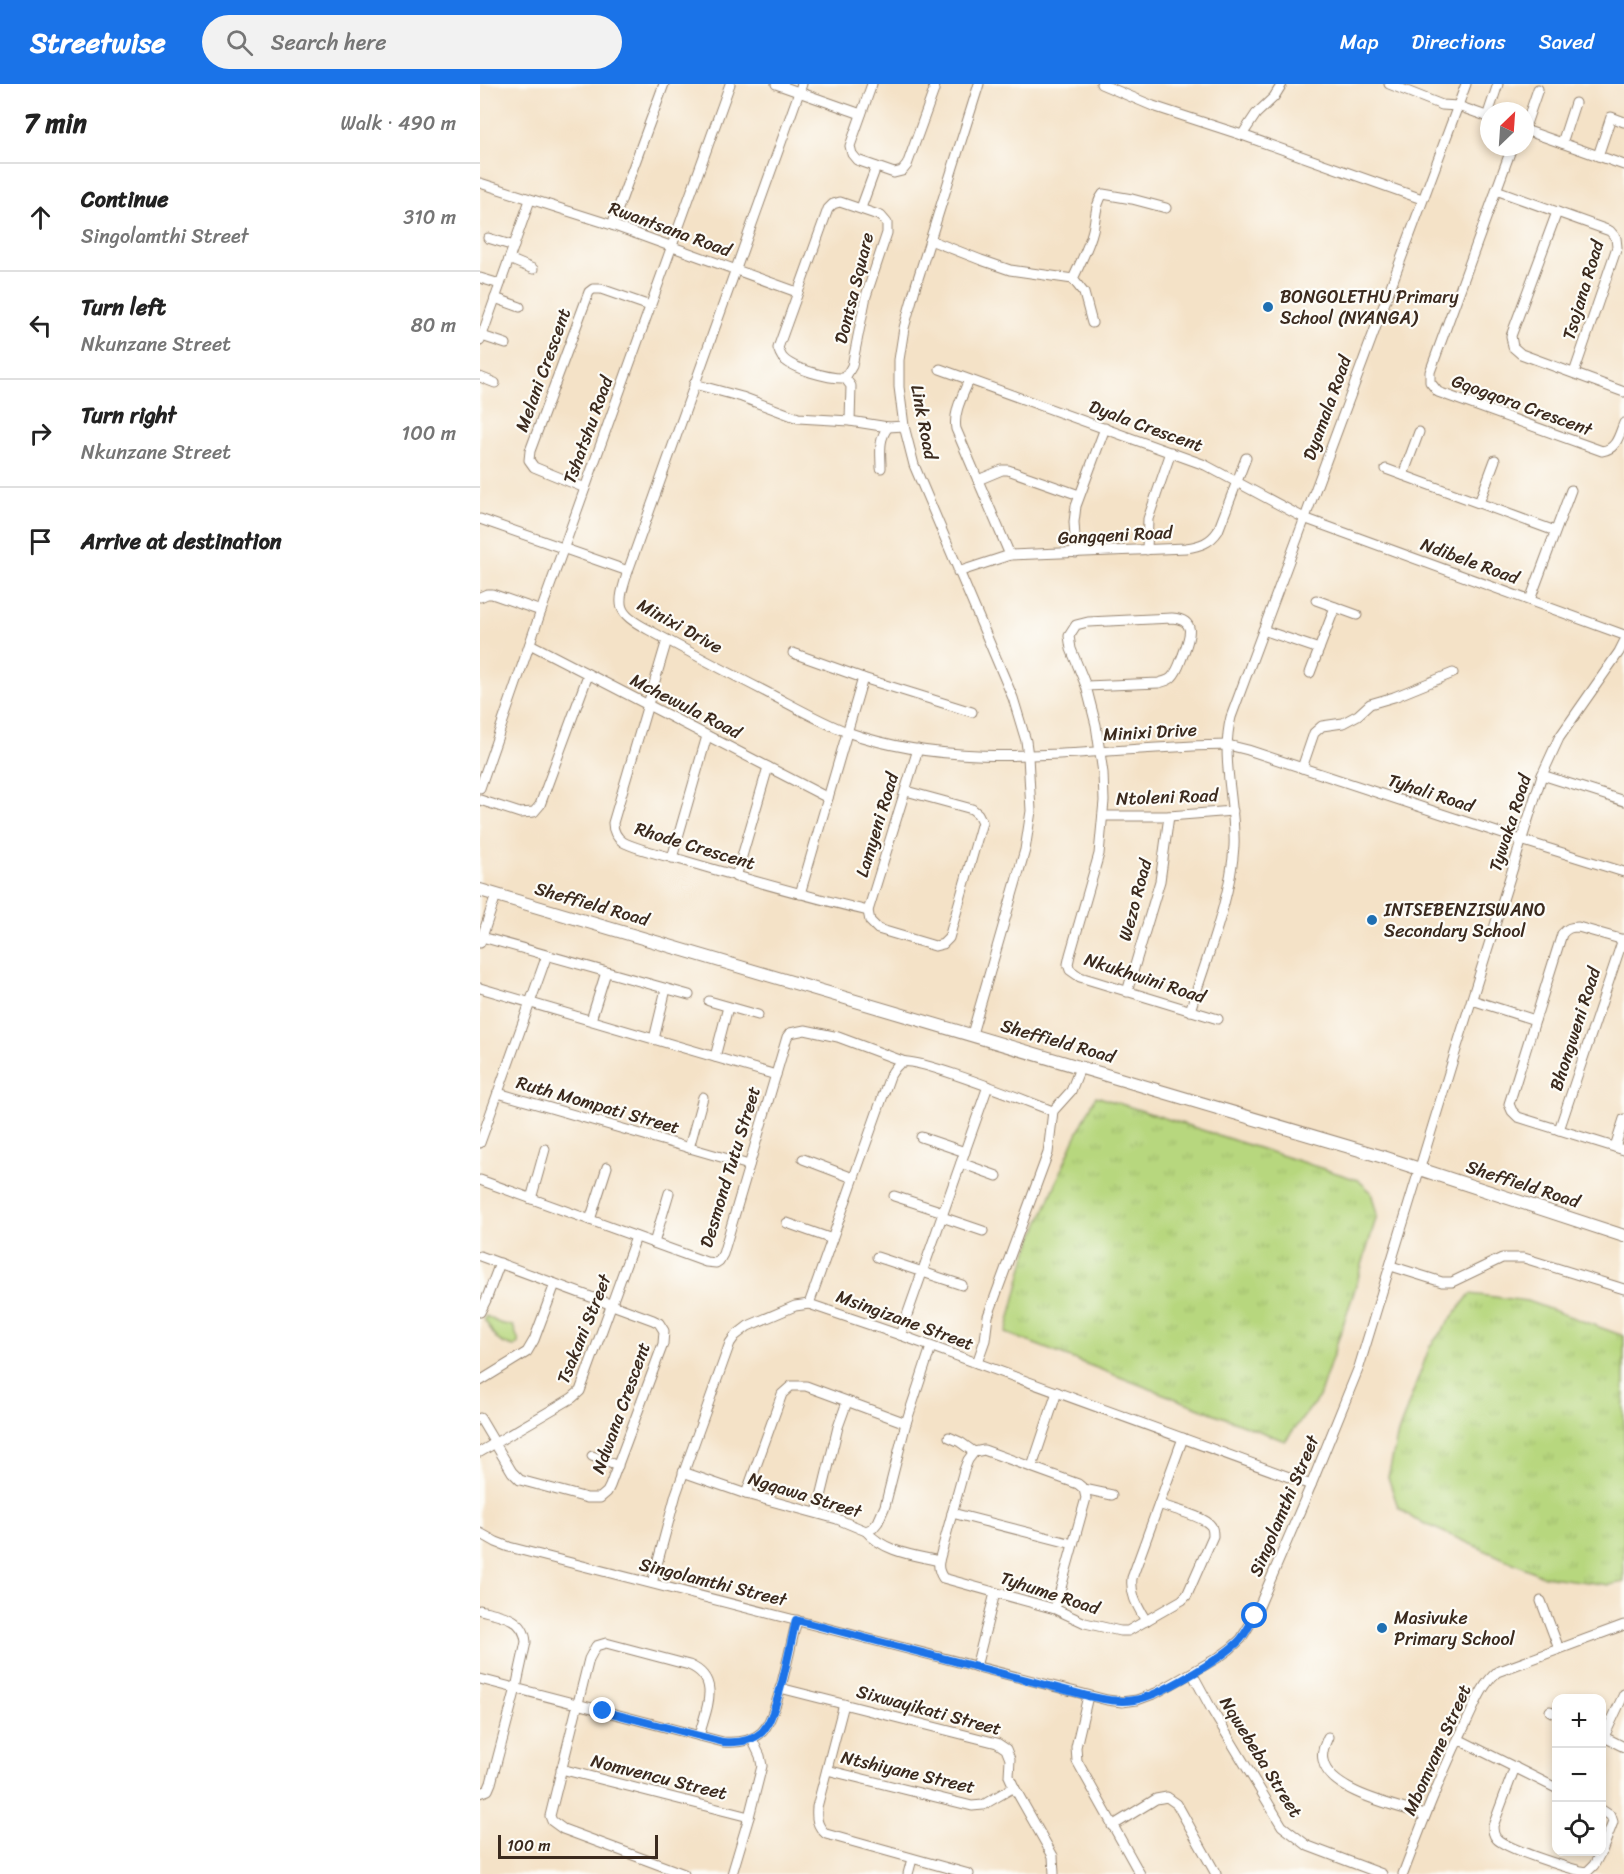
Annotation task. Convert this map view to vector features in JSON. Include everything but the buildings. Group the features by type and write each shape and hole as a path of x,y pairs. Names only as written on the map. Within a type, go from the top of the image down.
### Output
{"street":[{"path":"612,225 664,84"},
{"name":"Tshatshu Road","path":"480,788 730,84"},
{"path":"776,84 801,88 861,114"},
{"path":"872,84 850,146 857,160 894,173 902,171 907,165 934,90 933,84"},
{"name":"Link Road","path":"972,1034 1025,850 1030,811 1028,756 1026,741 1013,698 914,465 904,426 899,387 899,360 906,316 979,84"},
{"path":"1101,84 1153,106 1242,135 1422,200"},
{"path":"1242,135 1256,114 1274,97 1282,84"},
{"path":"1389,84 1442,105 1458,106 1480,114"},
{"name":"Dyamala Road","path":"1190,1011 1231,877 1234,843 1228,745 1231,717 1466,84"},
{"path":"1493,102 1498,84"},
{"name":"Minixi Drive","path":"801,88 628,571 620,599 624,614 632,621 802,711 847,732 867,738 918,749 1008,756 1228,745"},
{"path":"1534,102 1538,89"},
{"path":"1562,143 1575,103"},
{"path":"1598,156 1611,117 1624,122"},
{"path":"1534,132 1624,165"},
{"name":"Gqogqora Crescent","path":"1509,156 1430,372 1430,382 1438,392 1602,451 1608,450 1615,444 1624,423"},
{"path":"861,208 876,167"},
{"name":"Rwantsana Road","path":"480,183 612,225 797,292"},
{"name":"Tsojana Road","path":"1496,190 1610,231 1616,238 1617,247 1574,374"},
{"path":"1073,279 1089,244 1099,200 1103,194 1166,208"},
{"path":"506,344 481,339 483,321 495,298 530,200"},
{"name":"Dontsa Square","path":"840,202 861,208 881,216 887,223 866,296 852,366 845,378 833,379 798,367 782,358 778,348 797,292 828,209 833,204 840,202"},
{"path":"1557,212 1511,336 1513,347 1521,354 1624,392"},
{"path":"488,238 514,246"},
{"path":"930,240 1010,270 1073,279 1084,293 1092,323"},
{"path":"509,259 533,269"},
{"path":"480,278 500,284"},
{"name":"Melani Crescent","path":"585,488 534,467 529,460 530,451 589,292 593,289 601,289 650,306"},
{"path":"495,298 520,306"},
{"name":"Dyala Crescent","path":"940,369 1205,465 1304,518"},
{"path":"480,377 495,382"},
{"path":"845,378 851,386 850,421"},
{"path":"969,380 957,411 955,424 1010,555"},
{"path":"694,384 742,397 798,418 904,426"},
{"path":"881,468 880,443 888,426"},
{"path":"1076,553 1074,522 1079,495 1105,428"},
{"path":"1403,475 1419,432"},
{"path":"1147,550 1148,519 1171,453"},
{"path":"1238,482 1246,458"},
{"path":"1479,503 1495,460"},
{"path":"1386,469 1555,531"},
{"path":"978,480 1002,470 1008,470 1079,495"},
{"name":"Gangqeni Road","path":"958,572 1010,555 1186,548 1208,542 1218,531 1238,482"},
{"path":"1530,600 1571,490"},
{"name":"Ndibele Road","path":"1304,518 1624,635"},
{"path":"480,519 628,571"},
{"path":"480,597 492,594 541,611"},
{"path":"1316,600 1358,615"},
{"path":"1310,674 1335,607"},
{"name":"Nkukhwini Road","path":"1086,686 1159,682 1170,679 1177,671 1190,635 1185,621 1172,618 1088,622 1076,625 1069,636 1069,643 1086,686 1101,751 1103,816 1099,854 1068,964 1070,969 1080,976 1218,1019"},
{"path":"1263,630 1319,649"},
{"name":"Rhode Crescent","path":"667,640 617,807 613,831 624,843 736,877 868,911"},
{"name":"Tywaka Road","path":"1420,1169 1542,775 1559,738 1614,660 1624,642"},
{"name":"Mchewula Road","path":"530,644 828,798"},
{"path":"793,653 863,678 972,712"},
{"path":"1302,768 1314,733 1322,726 1343,723 1358,715 1370,704 1394,698 1453,673"},
{"path":"480,800 520,813 534,812 540,805 588,675"},
{"path":"800,894 863,678"},
{"path":"672,858 707,736"},
{"name":"Tyhali Road","path":"1228,745 1624,872"},
{"name":"Lamyeni Road","path":"868,911 918,749"},
{"path":"736,877 768,767"},
{"path":"1542,775 1624,801"},
{"path":"868,911 870,921 878,929 935,946 943,944 949,938 982,822 972,809 906,791"},
{"name":"Ntoleni Road","path":"1103,816 1169,816 1233,811"},
{"name":"Wezo Road","path":"1127,992 1160,881 1169,816"},
{"name":"Sheffield Road","path":"480,890 972,1034 1080,1068 1203,1102 1420,1169 1624,1236"},
{"path":"496,895 481,940 547,955 689,995"},
{"path":"1623,940 1578,927 1572,927 1562,934 1509,1104 1518,1117 1620,1149 1624,1119"},
{"name":"Bhongweni Road","path":"1559,1130 1623,940"},
{"path":"480,1143 547,955"},
{"path":"591,1020 606,972"},
{"name":"Desmond Tutu Street","path":"480,988 776,1075"},
{"path":"654,1039 666,989"},
{"path":"1472,1000 1535,1020"},
{"path":"709,1001 758,1015"},
{"path":"715,1057 728,1006"},
{"name":"Desmond Tutu Street","path":"654,1243 711,1263 719,1261 790,1033 806,1030 838,1037 905,1062"},
{"path":"808,1304 890,1076 897,1066 905,1062 940,1070 1053,1111"},
{"path":"977,1363 985,1340 988,1316 1048,1154 1053,1111 1071,1092 1080,1068"},
{"path":"900,1335 988,1086"},
{"name":"Ruth Mompati Street","path":"498,1093 749,1165"},
{"name":"Ruth Mompati Street","path":"689,1148 703,1097"},
{"path":"921,1137 965,1152"},
{"path":"531,1199 545,1149"},
{"path":"802,1159 853,1178"},
{"path":"961,1163 997,1176"},
{"path":"590,1220 607,1167"},
{"name":"Singolamthi Street","path":"480,1533 509,1547 1088,1696 1122,1702 1156,1694 1220,1657 1241,1639 1249,1627 1359,1367 1420,1169"},
{"path":"480,1180 654,1243 669,1193"},
{"path":"894,1196 983,1231"},
{"path":"787,1224 832,1239"},
{"name":"Tsakani Street","path":"480,1452 577,1395 583,1386 636,1237"},
{"path":"480,1256 612,1305"},
{"path":"877,1257 962,1285"},
{"path":"1391,1266 1442,1282 1452,1282 1502,1258 1524,1258 1624,1289"},
{"path":"480,1312 500,1263"},
{"path":"480,1381 527,1352 534,1340 555,1284"},
{"name":"Msingizane Street","path":"652,1583 668,1517 683,1472 725,1355 735,1336 748,1326 785,1310 808,1304 900,1335 1311,1485"},
{"name":"Ndwana Crescent","path":"495,1443 512,1472 520,1480 587,1498 596,1499 604,1496 618,1466 663,1344 664,1331 659,1323 653,1320 612,1305"},
{"name":"Ngqawa Street","path":"683,1472 746,1494 837,1519 866,1531 873,1528 885,1506 906,1423 931,1347"},
{"path":"746,1494 779,1401 786,1389 799,1385 806,1386 906,1423"},
{"path":"1032,1467 1058,1392"},
{"path":"817,1513 838,1427 847,1402"},
{"path":"480,1418 495,1443"},
{"path":"949,1437 974,1452"},
{"path":"1146,1621 1133,1597 1132,1578 1183,1438"},
{"path":"866,1531 873,1539 888,1548 939,1561 968,1460 974,1452 984,1450 1077,1484 1084,1489 1112,1495"},
{"path":"592,1456 618,1466"},
{"path":"1055,1609 1086,1498 1084,1489"},
{"name":"Tyhume Road","path":"939,1561 938,1567 944,1578 1055,1609 1085,1623 1120,1632 1128,1631 1187,1595 1213,1536 1211,1526 1203,1520 1159,1504"},
{"path":"952,1513 1073,1544"},
{"path":"976,1667 995,1593"},
{"path":"1540,1601 1559,1649"},
{"path":"480,1610 511,1618 517,1622 525,1635 525,1650 491,1783 488,1790 480,1793"},
{"path":"480,1679 723,1742 737,1743 760,1734 768,1725 780,1688 796,1620"},
{"name":"Mbomvane Street","path":"1403,1874 1425,1815 1487,1680 1497,1672 1624,1625"},
{"path":"684,1874 563,1829 552,1821 550,1809 592,1651 600,1644 606,1643 698,1668 705,1675 710,1688 699,1736"},
{"name":"Nqwebeba Street","path":"1192,1673 1270,1810 1282,1826 1308,1846 1382,1874"},
{"name":"Sixwayikati Street","path":"780,1688 997,1743 1006,1749 1014,1787 1053,1856 1053,1874"},
{"path":"1606,1730 1624,1694"},
{"path":"1088,1696 1076,1747 1077,1761 1140,1874"},
{"path":"844,1704 816,1814 820,1828 826,1834 969,1874"},
{"path":"1328,1737 1323,1761 1332,1777 1339,1783 1362,1794 1425,1815"},
{"path":"732,1874 762,1766 752,1738"},
{"path":"1458,1739 1552,1786"},
{"path":"1606,1740 1624,1747"},
{"path":"1515,1767 1493,1826 1495,1837 1510,1846 1581,1871 1587,1872 1591,1869 1598,1856"},
{"name":"Nomvencu Street","path":"561,1769 749,1817"},
{"name":"Ntshiyane Street","path":"827,1770 972,1806 982,1805 1014,1787"},
{"path":"1112,1826 1156,1799 1167,1797 1177,1804 1216,1874"},
{"path":"1606,1813 1611,1816 1613,1822 1606,1839"},
{"path":"908,1874 912,1859"}],"green space":[{"path":"1096,1096 1358,1180 1371,1192 1377,1215 1319,1397 1285,1441 1006,1333 1026,1255 1074,1140"},
{"path":"1470,1294 1527,1301 1624,1336 1624,1582 1609,1585 1543,1576 1414,1519 1398,1507 1388,1477 1398,1433 1430,1346"},
{"path":"486,1316 499,1323 513,1326 519,1342 514,1347 498,1340 484,1319"}],"place":[{"name":"BONGOLETHU Primary School (NYANGA)","path":"1268,307"},
{"name":"INTSEBENZISWANO Secondary School","path":"1372,920"},
{"name":"Masivuke Primary School","path":"1382,1628"}],"route":[{"path":"603,1711 723,1742 746,1741 760,1734 771,1718 796,1620 1088,1696 1122,1702 1137,1700 1156,1694 1220,1657 1241,1639 1255,1616"}]}
